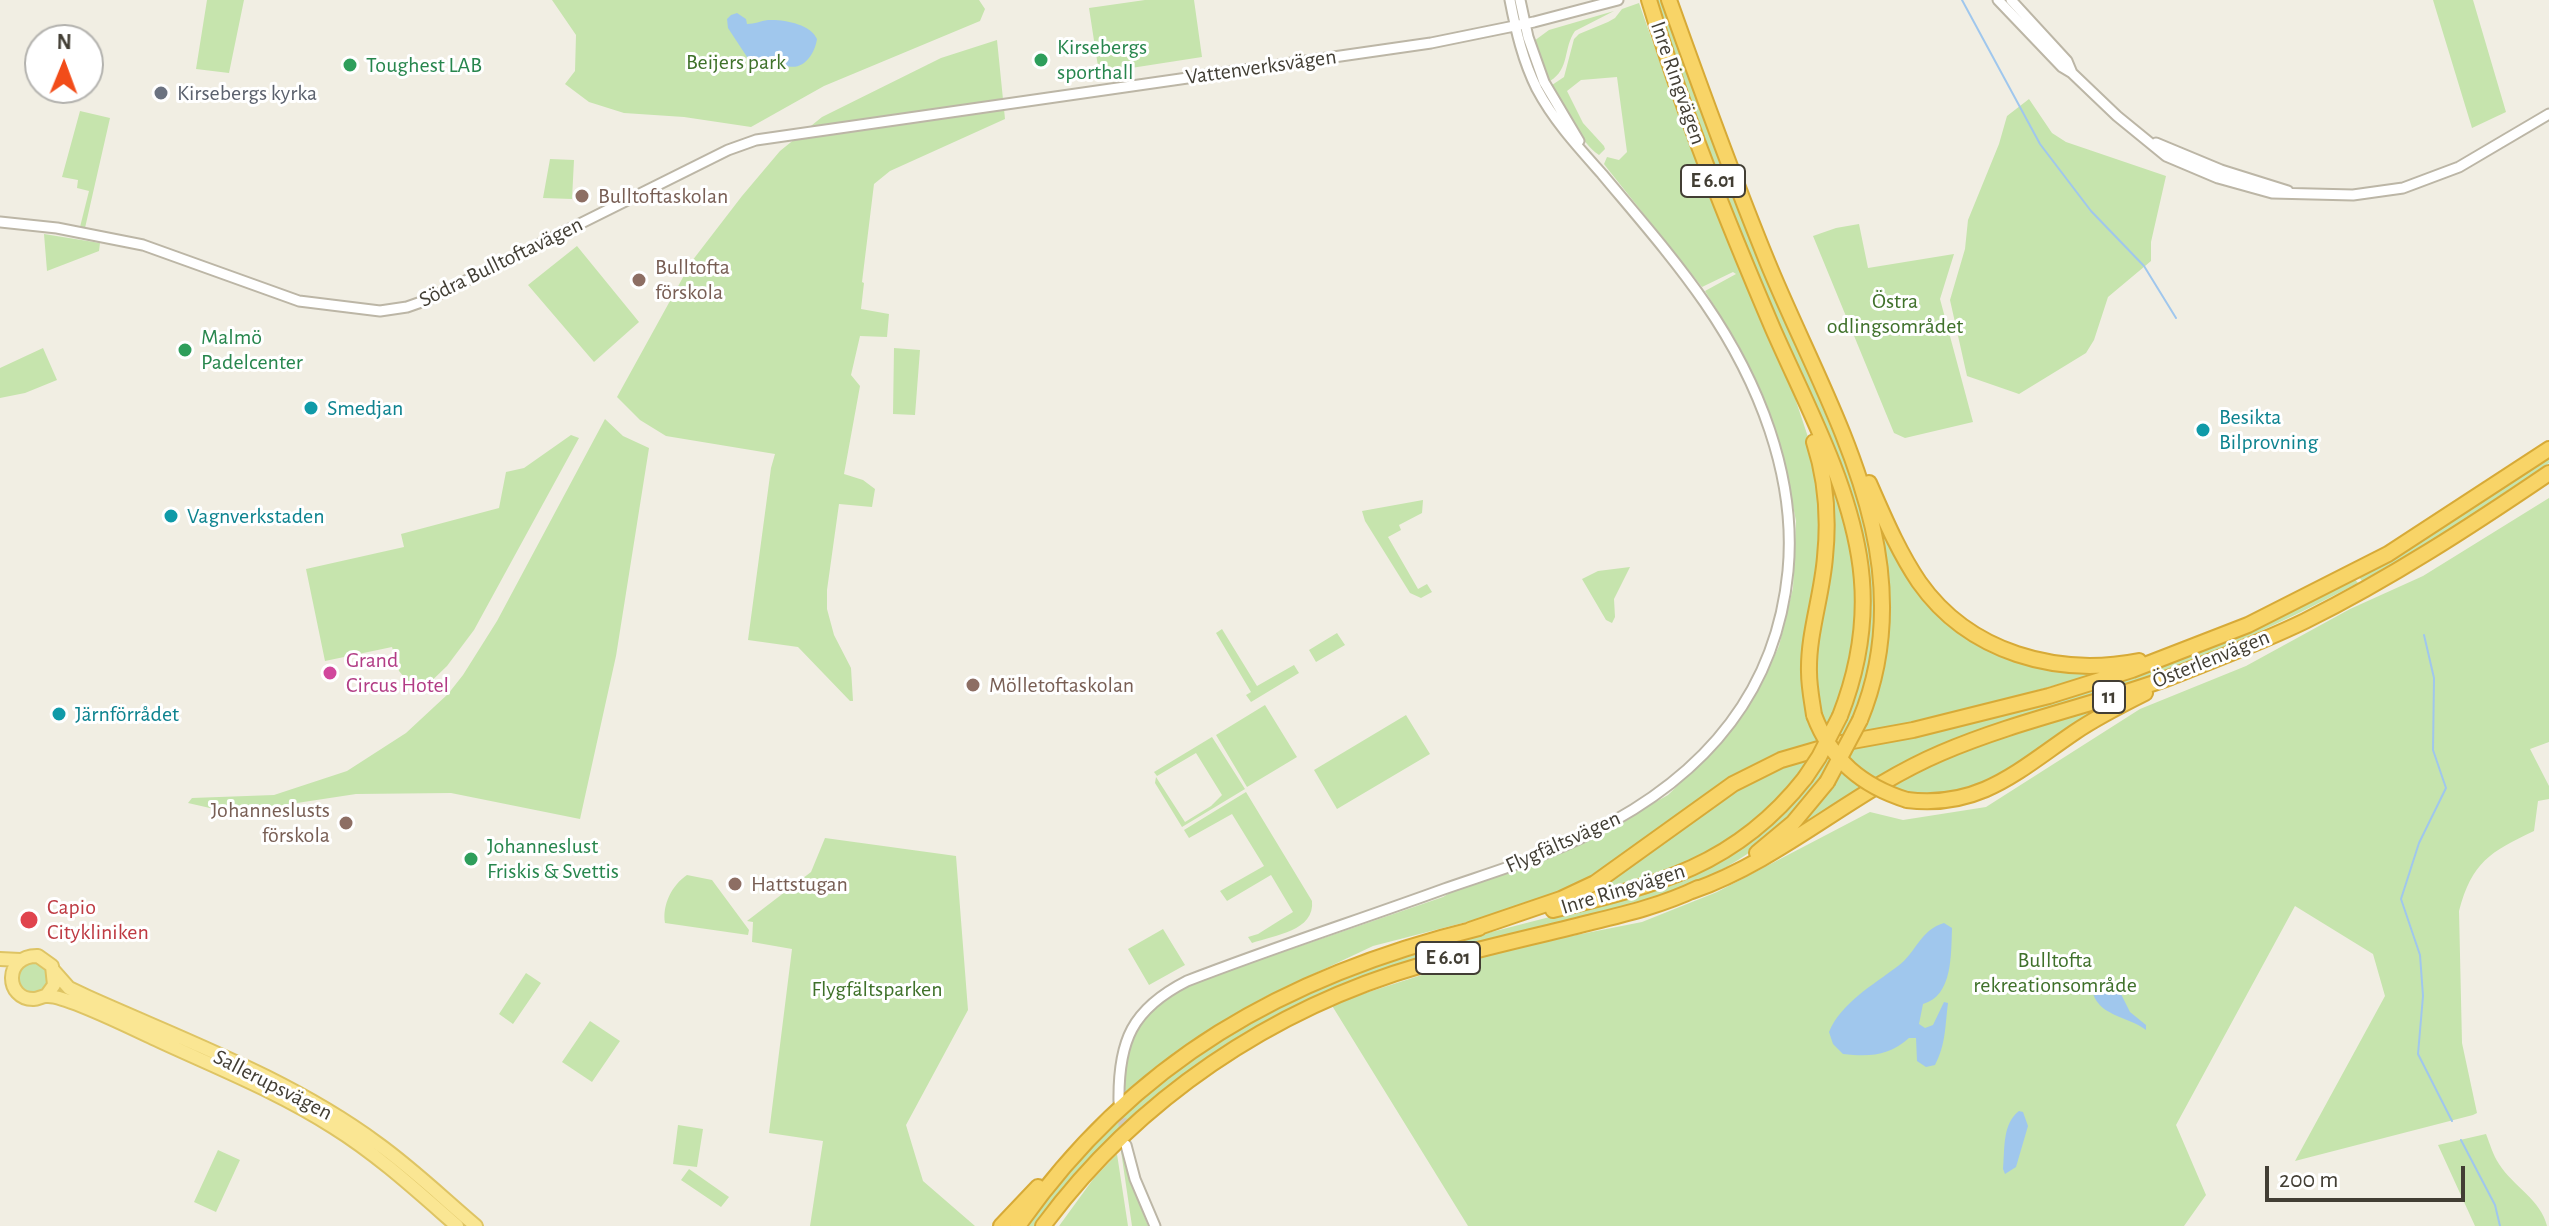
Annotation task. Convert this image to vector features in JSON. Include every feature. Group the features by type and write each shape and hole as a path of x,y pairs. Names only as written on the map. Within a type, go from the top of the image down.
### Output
{"highway":[{"path":"1642,0 1687,115"},
{"name":"Inre Ringvägen","path":"1018,1226 1058,1174 1138,1092 1243,1016 1286,994 1378,956 1676,876 1731,848 1754,832 1805,778 1825,747 1840,716 1856,667 1861,632 1863,594 1852,521 1835,472 1687,115 1649,0"},
{"name":"Inre Ringvägen","path":"1043,1226 1093,1166 1173,1092 1248,1040 1302,1009 1360,985 1423,965 1623,914 1692,891 1726,874 1767,847 1793,823 1827,782 1860,720 1880,656 1884,611 1881,563 1866,500 1818,376 1766,260 1670,0"},
{"path":"1786,358 1817,451 1826,500 1825,557 1809,672 1814,715 1831,750 1853,773 1887,794 1932,803 1955,800 1986,790 2118,707 2304,622"},
{"path":"1818,376 1898,545 1933,599 1967,629 2014,654 2059,665 2130,663 2190,649"},
{"name":"Österlenvägen","path":"1470,930 1561,899 1595,883 1635,857 1709,800 1757,771 1808,751 1913,730 2049,696 2190,649 2248,625 2358,570 2435,525 2549,449"},
{"name":"Österlenvägen","path":"1692,891 1721,881 1769,856 1869,789 1912,766 1991,734 2166,678 2304,622 2440,545 2549,473"},
{"path":"1051,1226 1088,1178 1093,1166"},
{"path":"1001,1226 1042,1184 1058,1174"}],"main road":[{"name":"Sallerupsvägen","path":"0,959 20,960 38,956 49,962 69,988 250,1069 317,1105 376,1142 474,1226"},
{"path":"13,986 13,969 20,960"},
{"path":"46,996 54,985 54,971"},
{"name":"Sallerupsvägen","path":"0,975 27,998 46,996 91,1010 309,1113 369,1151 457,1226"},
{"path":"426,1199 434,1199 474,1226"}],"street":[{"path":"1510,0 1520,25"},
{"path":"1520,0 1520,25"},
{"name":"Vattenverksvägen","path":"714,157 756,140 779,136 1431,43 1520,25 1618,0"},
{"path":"1998,0 2036,43 2166,156 2218,178 2272,193 2328,195 2377,192 2429,180 2459,167 2549,114"},
{"path":"2011,0 2059,52 2072,73"},
{"name":"Flygfältsvägen","path":"1119,1102 1122,1050 1132,1027 1143,1011 1170,990 1222,967 1507,867 1591,834 1669,785 1701,758 1734,721 1757,684 1775,641 1786,594 1790,550 1788,506 1771,434 1748,376 1704,301 1575,144 1541,95 1524,56 1520,25"},
{"name":"Södra Bulltoftavägen","path":"0,222 57,228 143,245 299,301 365,311 393,310 427,300 714,157"},
{"path":"1126,1145 1135,1179 1155,1226"}],"green space":[{"path":"207,0 244,0 229,73 196,69"},
{"name":"Beijers park","path":"552,0 979,0 985,9 980,21 824,86 751,127 684,117 624,113 589,102 565,84 575,71 576,35"},
{"path":"1145,0 1194,0 1202,57 1099,73 1089,8"},
{"path":"1653,0 1664,0 1757,252 1859,494 1877,579 1874,654 1850,730 1836,738 1855,689 1863,552 1723,195"},
{"path":"2433,0 2473,0 2506,112 2472,128"},
{"path":"1639,3 1683,128 1794,395 1816,461 1823,513 1810,630 1822,741 1798,749 1574,888 1513,910 1373,946 1263,998 1209,1030 1124,1096 1128,1055 1142,1023 1184,988 1575,847 1668,795 1735,726 1763,681 1779,646 1793,588 1796,521 1784,460 1763,396 1738,344 1705,291 1736,274 1733,272 1702,287 1604,164 1607,157 1619,160 1627,152 1617,77 1581,80 1567,91 1583,123 1604,146 1599,155 1579,133 1552,85 1564,77 1574,39 1579,34 1608,22 1622,9"},
{"path":"1614,11 1575,31 1561,71 1550,81 1534,41 1549,30"},
{"path":"997,40 1005,119 890,171 874,184 861,309 889,314 887,337 860,336 851,375 860,386 844,474 863,480 875,489 872,507 839,504 827,590 827,609 834,635 851,668 853,701 850,701 798,647 748,640 775,454 666,436 640,420 617,397 692,261 780,151 822,117 941,58"},
{"path":"2029,99 2052,133 2066,142 2166,176 2151,242 2151,261 2108,297 2094,340 2086,353 2019,394 1967,376 1950,300 1965,249 1968,220 2007,116"},
{"path":"80,111 110,118 85,228 80,227 89,191 77,188 78,180 62,177"},
{"path":"550,159 574,160 572,199 543,198"},
{"name":"Östra odlingsområdet","path":"1859,224 1868,268 1954,254 1940,299 1973,422 1905,438 1894,433 1813,236"},
{"path":"44,234 100,243 99,251 47,271"},
{"path":"577,246 639,322 594,362 528,285"},
{"path":"43,348 57,380 25,393 0,398 0,368"},
{"path":"894,348 920,350 915,415 893,414"},
{"path":"605,419 623,436 649,448 616,656 580,819 451,793 356,794 251,810 223,811 188,803 192,798 274,795 347,771 406,733 448,694 463,675 497,621"},
{"path":"571,435 579,438 474,630 447,666 418,694 399,671 392,647 325,661 306,569 404,547 401,534 499,508 506,472 524,468"},
{"path":"2549,454 2549,463 2457,524 2362,581 2358,576"},
{"path":"1826,467 1848,536 1856,600 1849,664 1826,732 1813,688"},
{"name":"Bulltofta rekreationsområde","path":"2549,498 2549,742 2530,749 2549,786 2549,799 2538,801 2534,831 2485,860 2470,881 2459,911 2462,1043 2477,1113 2473,1115 2295,1161 2385,996 2373,954 2295,906 2176,1125 2206,1195 2184,1226 1468,1226 1331,1004 1500,950 1642,922 1717,892 1870,812 1903,820 1986,807 2140,709 2246,666 2350,609 2423,576"},
{"path":"1423,500 1422,513 1399,525 1401,530 1388,537 1418,589 1427,584 1432,592 1421,598 1410,593 1365,521 1362,511"},
{"path":"1872,501 1916,582 1996,650 2113,669 1970,709 1861,733 1879,676 1887,618 1885,560"},
{"path":"1630,567 1614,599 1615,617 1612,623 1606,620 1582,579 1598,571"},
{"path":"2354,578 2358,583 2213,652 2122,686 1962,738 1871,781 1847,761 1856,745 2072,694"},
{"path":"1222,629 1257,686 1294,665 1299,673 1251,702 1246,695 1251,692 1216,633"},
{"path":"1337,633 1345,645 1316,662 1309,650"},
{"path":"2128,695 1995,781 1930,799 1882,787 1932,760"},
{"path":"1265,705 1297,757 1247,787 1216,735"},
{"path":"1406,715 1430,754 1337,809 1314,770"},
{"path":"1212,737 1245,789 1182,827 1155,783 1156,777 1185,822 1211,806 1222,795 1196,753 1157,776 1154,772"},
{"path":"1830,754 1835,760 1806,801 1772,836 1738,860 1701,880 1663,897 1445,955 1364,980 1288,1010 1251,1029 1159,1095 1104,1148 1037,1226 1024,1226 1092,1143 1167,1075 1261,1012 1379,961 1604,903 1701,870"},
{"path":"1813,755 1765,814 1715,850 1668,871 1569,900 1732,791 1770,771"},
{"path":"1842,768 1864,786 1790,834"},
{"path":"1246,792 1312,901 1307,919 1300,925 1252,943 1248,937 1293,912 1271,875 1227,901 1220,891 1264,866 1232,814 1189,838 1184,830"},
{"name":"Flygfältsparken","path":"825,838 956,856 968,1010 906,1125 923,1181 975,1226 810,1226 823,1141 769,1133 792,949 752,942 753,922 747,921 811,872"},
{"path":"687,875 712,880 749,930 748,935 665,923 669,896"},
{"path":"1163,929 1185,965 1149,985 1128,949"},
{"path":"33,962 44,967 49,978 44,989 33,994 22,989 17,978 22,967"},
{"path":"526,973 541,983 513,1024 499,1014"},
{"path":"590,1021 620,1041 592,1082 562,1062"},
{"path":"678,1125 703,1129 697,1167 673,1164"},
{"path":"2486,1134 2499,1164 2539,1208 2547,1226 2475,1226 2438,1145"},
{"path":"218,1150 240,1160 216,1212 194,1202"},
{"path":"1123,1151 1148,1226 1132,1226"},
{"path":"1117,1154 1128,1226 1059,1226 1094,1178"},
{"path":"689,1169 729,1197 721,1207 681,1180"}],"water":[{"path":"737,13 746,19 747,24 774,20 803,26 817,39 814,50 808,60 793,67 775,60 749,60 728,28 727,19"},
{"path":"1944,923 1952,928 1948,973 1940,992 1933,1000 1923,1004 1919,1024 1925,1028 1933,1025 1944,1002 1948,1003 1943,1042 1935,1065 1926,1067 1917,1061 1916,1038 1909,1038 1894,1049 1879,1054 1843,1054 1833,1044 1829,1032 1841,1012 1904,961 1929,931"},
{"path":"2111,982 2118,988 2130,1012 2146,1025 2146,1030 2100,1005 2092,989 2094,985"},
{"path":"2019,1111 2023,1112 2028,1126 2016,1167 2005,1174 2007,1130"}],"waterway":[{"path":"1962,0 2040,144 2091,211 2144,266 2176,318"},
{"path":"2424,635 2434,678 2433,750 2446,788 2419,843 2401,899 2420,955 2423,996 2418,1054 2452,1121"},
{"path":"2461,1140 2495,1205 2500,1226"}],"tunnel":[{"path":"1120,1105 1125,1138"}],"place":[{"name":"Kirsebergs sporthall","path":"1041,60"},
{"name":"Toughest LAB","path":"350,65"},
{"name":"Kirsebergs kyrka","path":"161,93"},
{"name":"Bulltoftaskolan","path":"582,196"},
{"name":"Bulltofta förskola","path":"639,280"},
{"name":"Malmö Padelcenter","path":"185,350"},
{"name":"Smedjan","path":"311,408"},
{"name":"Besikta Bilprovning","path":"2203,430"},
{"name":"Vagnverkstaden","path":"171,516"},
{"name":"Grand Circus Hotel","path":"330,673"},
{"name":"Mölletoftaskolan","path":"973,685"},
{"name":"Järnförrådet","path":"59,714"},
{"name":"Johanneslusts förskola","path":"346,823"},
{"name":"Johanneslust Friskis & Svettis","path":"471,859"},
{"name":"Hattstugan","path":"735,884"},
{"name":"Capio Citykliniken","path":"29,920"}]}
